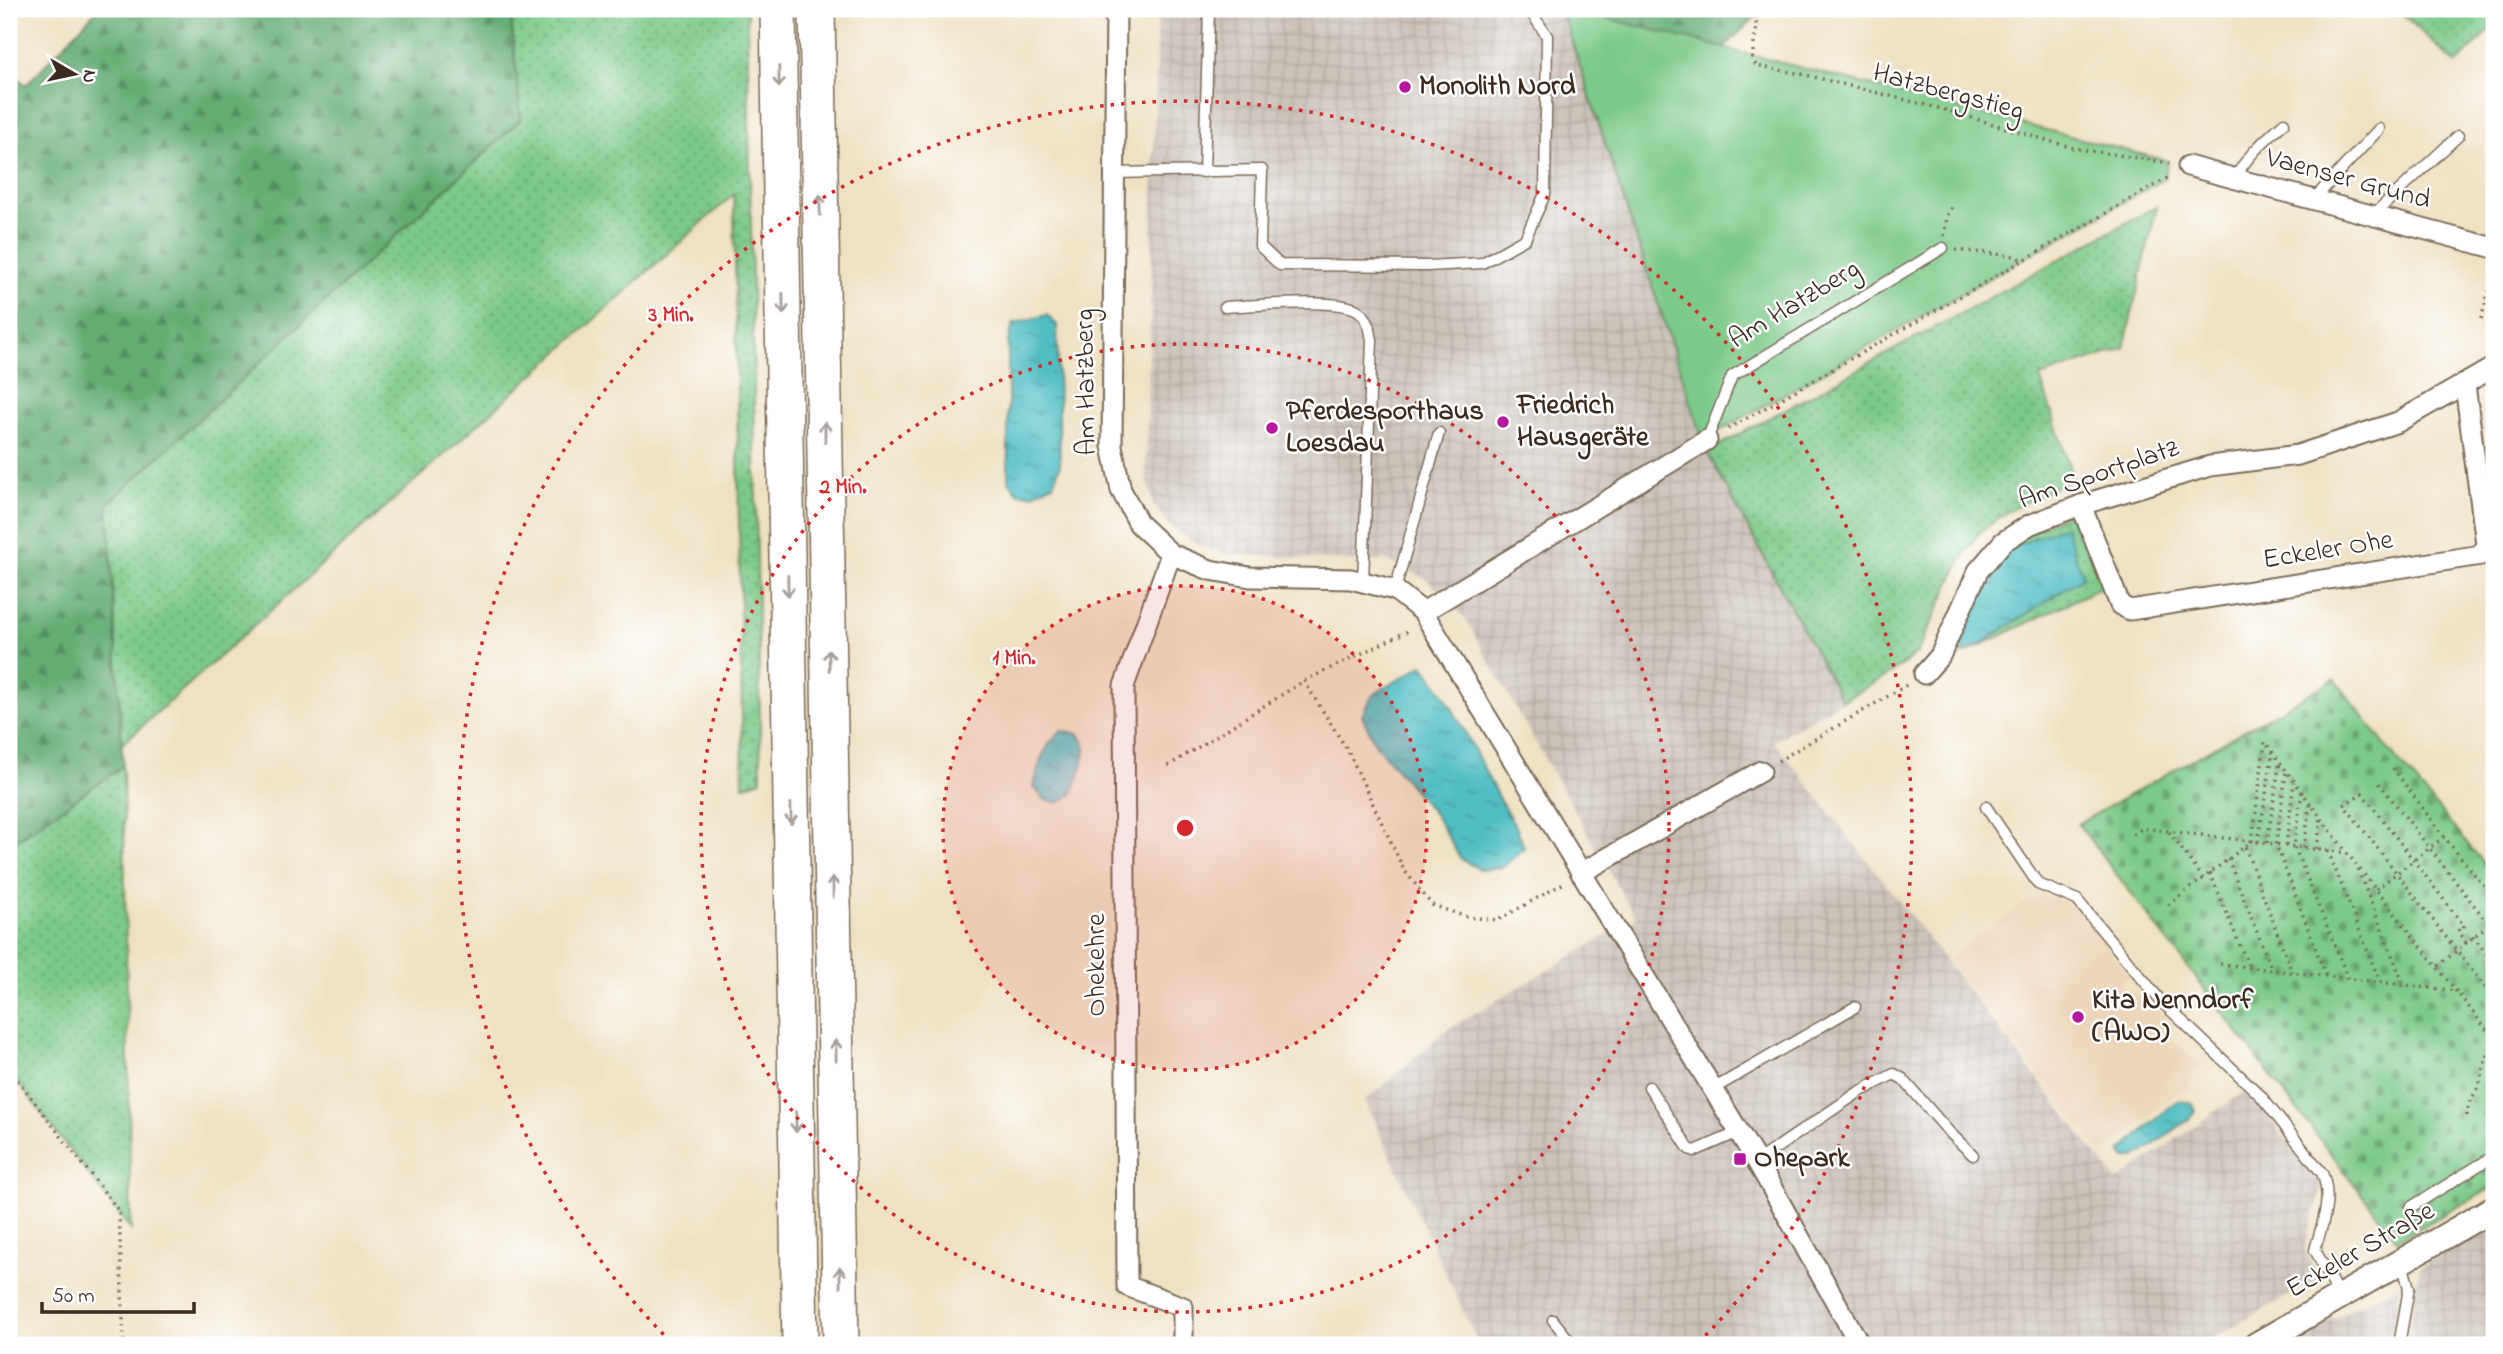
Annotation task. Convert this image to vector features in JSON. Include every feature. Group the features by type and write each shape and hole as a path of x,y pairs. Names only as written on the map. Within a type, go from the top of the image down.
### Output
{"highway":[{"path":"778,9 800,1345"},
{"path":"817,9 841,1345"}],"street":[{"name":"Am Hatzberg","path":"1116,9 1112,446 1121,490 1133,513 1139,524 1171,554 1210,570 1250,577 1352,579 1395,590 1423,612 1581,873"},
{"name":"Vaenser Grund","path":"2188,166 2494,248"},
{"name":"Am Sportplatz","path":"1924,674 1940,656 1978,571 2003,542 2029,525 2081,505 2210,466 2298,455 2398,422 2494,367"},
{"name":"Eckeler Ohe","path":"2081,505 2120,605 2130,610 2481,555 2486,544 2465,385"},
{"path":"1423,612 1707,440"},
{"name":"Ohekehre","path":"1171,554 1124,687 1127,1286 1183,1307 1183,1345"},
{"path":"1761,771 1581,873 1757,1161 1860,1345"},
{"name":"Eckeler Straße","path":"2256,1345 2494,1208"}],"lane":[{"path":"1204,172 1209,9"},
{"path":"1115,173 1262,170 1261,246 1280,265 1427,266 1482,263 1525,239 1545,194 1547,36 1529,9"},
{"path":"2235,179 2241,166 2256,148 2284,123"},
{"path":"2314,199 2379,129"},
{"path":"2373,215 2458,136"},
{"name":"Am Hatzberg","path":"1707,440 1732,376 1943,248"},
{"path":"1225,307 1335,304 1360,312 1369,323 1372,340 1363,582"},
{"path":"1395,590 1439,433"},
{"path":"1986,807 2038,884 2077,900 2160,1000 2260,1096 2322,1173 2328,1186 2328,1200 2315,1250 2340,1298"},
{"path":"1713,1089 1855,1007"},
{"path":"1757,1161 1859,1092 1894,1074 1903,1080 1973,1155"},
{"path":"1649,1087 1689,1149 1695,1151 1739,1132"},
{"path":"2411,1207 2494,1156"},
{"path":"2399,1345 2409,1288 2402,1263"},
{"path":"1553,1320 1573,1345"}],"path":[{"name":"Hatzbergstieg","path":"1752,9 1757,26 1752,57 1756,66 1802,74 1946,110 2073,148 2188,166"},
{"path":"1707,440 2188,166"},
{"path":"1953,204 1947,216 1943,248 2015,256 2022,260"},
{"path":"2481,319 2483,306 2494,280"},
{"path":"1168,766 1304,681 1406,632 1423,612"},
{"path":"1761,771 1924,674"},
{"path":"1304,681 1348,751 1404,870 1432,905 1467,917 1498,920 1581,873"},
{"path":"2168,905 2252,841 2265,742 2356,865 2493,1037 2480,1083 2468,1105 2467,1116"},
{"path":"2258,842 2273,752"},
{"path":"2267,843 2280,761"},
{"path":"2393,768 2494,898"},
{"path":"2287,771 2276,844 2326,976"},
{"path":"2286,845 2295,781"},
{"path":"2379,783 2494,931"},
{"path":"2302,792 2294,846 2348,979"},
{"path":"2466,943 2458,929 2464,926 2362,793 2344,806 2494,999"},
{"path":"2304,848 2310,802"},
{"path":"2316,849 2321,817"},
{"path":"2133,834 2143,828 2347,853"},
{"path":"2169,831 2203,878"},
{"path":"2375,889 2444,837"},
{"path":"2245,847 2292,972"},
{"path":"2328,851 2380,982"},
{"path":"2228,859 2272,970"},
{"path":"2356,865 2404,985"},
{"path":"2210,873 2249,967"},
{"path":"2438,966 2494,920"},
{"path":"2473,936 2494,964"},
{"path":"2220,964 2457,991"},
{"path":"9,1069 119,1211 124,1345"}],"shaded area":[{"name":"Ohepark","path":"1158,9 1561,9 1707,452 1842,701 1774,741 2117,1181 2245,1091 2322,1186 2304,1249 2319,1278 2202,1345 1479,1345 1365,1101 1445,1031 1636,918 1464,617 1427,579 1385,560 1366,562 1227,554 1200,546 1171,527 1153,504 1146,476"},
{"name":"Kita Nenndorf (AWO)","path":"2043,895 2075,907 2129,976 2119,984 2124,992 2127,990 2154,1006 2173,1027 2168,1035 2200,1065 2190,1077 2191,1090 2181,1090 2102,1154 1947,959 2030,900"},
{"path":"2494,1222 2494,1345 2405,1345 2420,1267"},
{"path":"2400,1284 2390,1345 2283,1345"}],"green space":[{"path":"98,9 510,9 521,119 108,504 123,766 9,845 9,568 14,548 9,538 9,71 26,85"},
{"path":"510,9 747,9 761,780 743,786 734,194 121,745 108,504 521,119"},
{"path":"1561,9 1570,9 2168,161 2164,179 1703,440"},
{"path":"1570,9 1763,9 1724,48"},
{"path":"2397,9 2494,9 2494,25 2456,64"},
{"path":"2157,206 2124,348 2040,377 2073,478 2008,511 1977,535 1960,563 1917,653 1892,673 1842,701 1707,452"},
{"path":"2081,507 2110,583 1928,671 2004,544"},
{"path":"2335,679 2388,749 2494,875 2494,1187 2397,1240 2078,824"},
{"path":"123,766 131,1230 9,1071 9,845"}],"water":[{"path":"1047,315 1057,325 1060,466 1053,484 1033,494 1018,493 1008,480 1008,342 1014,323"},
{"path":"2065,526 2083,577 1967,653 1957,638 1983,574 2001,551"},
{"path":"1423,665 1453,710 1521,840 1524,848 1503,867 1481,870 1461,859 1435,815 1376,745 1362,716 1373,695"},
{"path":"1061,731 1079,734 1086,746 1072,794 1058,803 1044,799 1034,787 1042,756"},
{"path":"2178,1101 2193,1103 2195,1110 2188,1120 2135,1158 2125,1158 2121,1151"}],"place":[{"name":"Monolith Nord","path":"1405,87"},
{"name":"Friedrich Hausgeräte","path":"1503,422"},
{"name":"Pferdesporthaus Loesdau","path":"1272,428"},
{"name":"Kita Nenndorf (AWO)","path":"2078,1017"},
{"name":"Ohepark","path":"1740,1159"}]}
